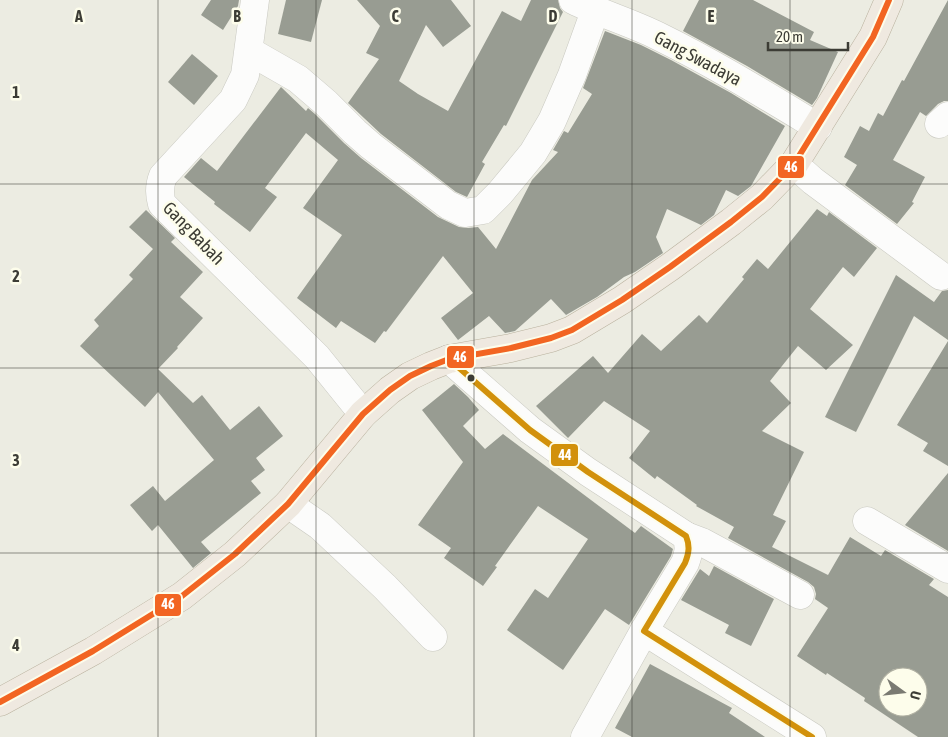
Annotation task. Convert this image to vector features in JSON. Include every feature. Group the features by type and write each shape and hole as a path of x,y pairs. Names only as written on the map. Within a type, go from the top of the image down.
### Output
{"main road":[{"path":"0,702 93,651 182,596 235,554 288,504 363,414 390,390 410,376 449,359 511,348 551,338 572,330 622,300 731,222 762,197 794,164 873,37 889,0"}],"street":[{"name":"Gang Babah","path":"254,0 245,75 233,100 163,176 160,183 159,196 162,204 317,357 363,414"},
{"path":"249,51 298,79 384,156 448,205 465,213 483,210 500,193 533,153 549,127 572,75 584,5"},
{"name":"Gang Swadaya","path":"584,5 627,22 724,70 818,127"},
{"path":"794,164 812,181 941,276"},
{"path":"449,359 530,430 588,472 686,536 702,542 800,595"},
{"path":"288,504 320,526 385,587 433,637"},
{"path":"867,521 948,569"},
{"path":"585,737 644,631 685,563 689,552 689,543 686,536"},
{"path":"644,631 812,737"}],"building":[{"path":"211,0 239,0 238,6 223,30 201,15"},
{"path":"286,0 322,0 311,42 278,34"},
{"path":"357,0 451,0 471,26 443,47 426,25 399,81 448,111 502,11 521,21 531,0 558,0 563,12 506,126 504,125 482,162 485,164 467,197 456,192 381,134 348,103 379,59 366,53 380,26"},
{"path":"699,0 753,0 814,32 810,40 838,52 812,105 683,31"},
{"path":"948,0 948,101 938,104 926,116 920,112 893,160 925,177 912,202 914,203 897,224 845,185 857,165 844,157 860,126 869,131 878,113 883,116"},
{"path":"605,31 641,45 671,60 731,93 785,126 751,186 738,196 726,190 714,215 701,225 667,209 656,237 663,253 635,272 624,277 597,297 566,315 551,299 515,331 505,333 489,316 458,340 441,318 473,293 443,256 386,332 384,331 375,343 341,321 336,328 297,298 342,235 303,208 338,160 306,133 265,188 277,197 250,232 214,204 215,202 184,177 201,158 217,171 281,87 306,111 308,108 315,114 361,158 438,217 459,227 478,227 496,249 532,180 558,152 553,150 564,131 568,133 592,94 583,88"},
{"path":"192,54 218,76 194,105 168,82"},
{"path":"817,209 827,216 829,212 877,248 854,277 843,267 810,309 853,345 826,370 798,346 770,381 791,403 762,431 804,452 773,515 786,521 772,547 828,575 850,537 881,556 885,550 934,579 929,585 948,597 948,737 918,737 888,717 928,717 928,667 878,667 878,710 864,701 865,698 797,656 828,608 815,599 814,587 808,582 728,538 734,527 696,506 657,476 655,479 629,458 650,431 604,401 568,438 536,406 593,356 608,373 642,334 661,351 699,315 707,323 744,279 742,277 757,259 768,269"},
{"path":"146,210 175,238 171,242 203,272 180,297 203,318 158,369 193,403 202,395 230,430 259,406 283,436 256,458 265,470 251,481 261,493 201,542 211,553 193,568 158,525 152,531 130,505 153,486 165,501 214,460 158,392 145,407 80,346 99,326 94,320 133,279 129,275 153,249 129,227"},
{"path":"896,275 934,302 942,291 948,290 948,340 914,316 856,432 825,417"},
{"path":"948,341 948,466 923,451 928,443 897,425"},
{"path":"454,384 479,410 463,426 485,449 503,434 635,533 641,526 673,549 671,556 629,625 605,609 563,670 507,630 535,589 548,598 588,539 538,506 483,586 444,558 451,548 418,525 463,462 422,410"},
{"path":"948,473 948,551 905,525"},
{"path":"714,566 774,599 751,646 725,633 729,625 681,600 700,569 709,576"},
{"path":"650,664 732,708 729,713 765,737 632,737 615,728"}],"transit line":[{"name":"46","path":"0,702 93,651 182,596 235,554 288,504 363,414 390,390 410,376 449,359 511,348 551,338 572,330 622,300 731,222 762,197 794,164 873,37 889,0"},
{"name":"44","path":"449,359 530,430 588,472 686,536 689,550 685,563 644,631 812,737"}]}
